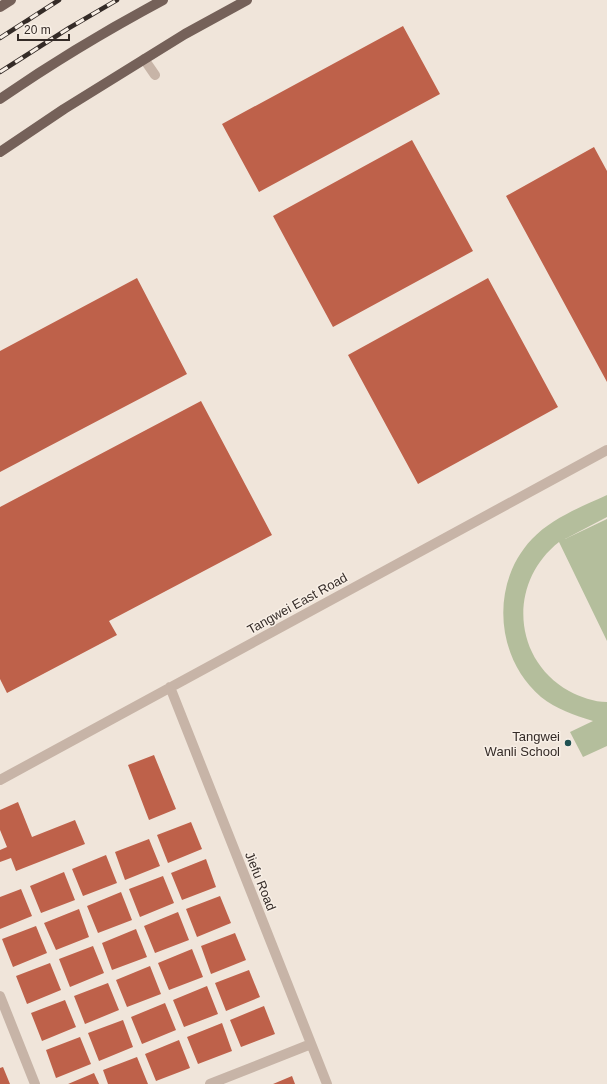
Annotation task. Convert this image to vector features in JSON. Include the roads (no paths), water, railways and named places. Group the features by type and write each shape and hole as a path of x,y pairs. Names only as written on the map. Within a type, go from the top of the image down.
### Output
{"main road":[{"path":"0,7 11,0"},
{"path":"0,99 29,79 118,24 163,0"},
{"path":"0,152 64,109 144,59 185,34 247,0"}],"street":[{"path":"144,59 155,74"},
{"name":"Tangwei East Road","path":"0,780 607,450"},
{"name":"Jiefu Road","path":"170,687 327,1084"},
{"path":"0,996 35,1084"},
{"path":"210,1084 311,1044"}],"railway":[{"path":"0,38 59,0"},
{"path":"0,72 69,28 117,0"}],"place":[{"name":"Tangwei Wanli School","path":"568,743"}]}
